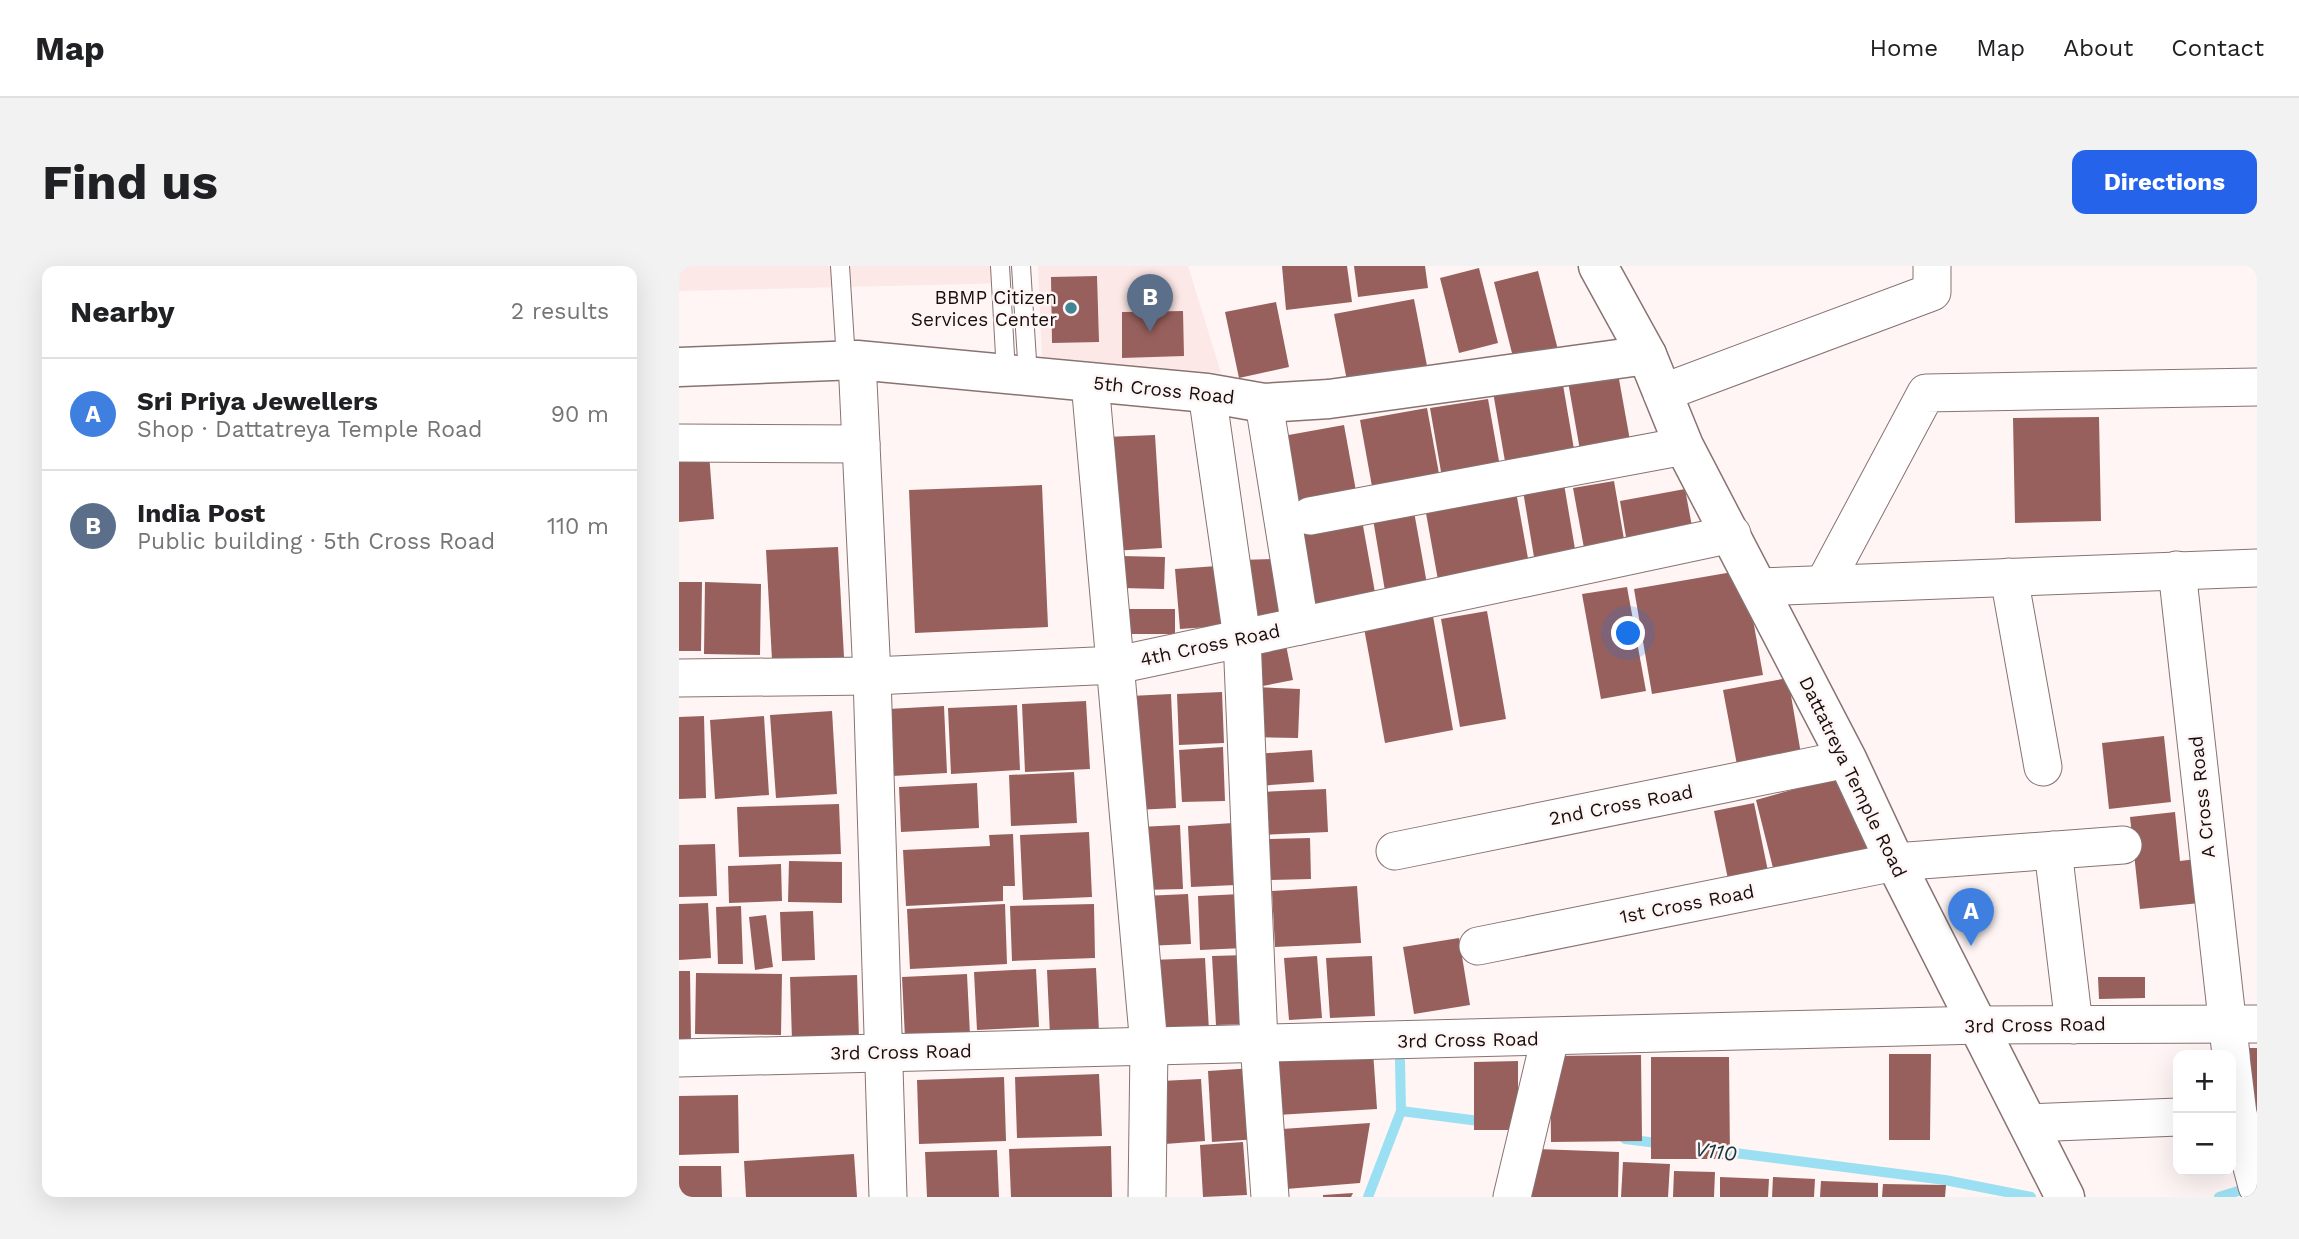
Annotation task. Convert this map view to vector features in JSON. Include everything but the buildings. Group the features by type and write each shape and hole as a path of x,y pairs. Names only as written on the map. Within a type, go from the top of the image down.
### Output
{"street":[{"name":"Dattatreya Temple Road","path":"1598,266 1647,355 1684,446 1847,759 1895,862 2063,1192"},
{"path":"1662,393 1931,292 1932,266"},
{"name":"5th Cross Road","path":"679,367 852,360 1207,393 1264,402 1329,399 1647,355"},
{"path":"852,360 861,444 871,676 888,1197"},
{"path":"1090,382 1149,1046 1147,1197"},
{"path":"1824,584 1926,393 2257,387"},
{"path":"1207,393 1242,638 1259,1044 1270,1197"},
{"path":"1264,402 1300,626"},
{"path":"679,443 861,444"},
{"path":"1310,516 1684,446"},
{"name":"4th Cross Road","path":"679,678 871,676 1117,665 1732,534"},
{"path":"1759,587 2257,568"},
{"name":"A Cross Road","path":"2177,570 2236,1040 2234,1113"},
{"path":"2009,577 2043,767"},
{"name":"2nd Cross Road","path":"1395,851 1847,759"},
{"name":"1st Cross Road","path":"1478,946 1895,862 2123,845"},
{"path":"2053,850 2074,1025"},
{"name":"3rd Cross Road","path":"679,1058 1980,1025 2074,1025 2236,1040"},
{"path":"1512,1197 1550,1038"},
{"path":"2029,1123 2173,1117"},
{"name":"A Cross Road","path":"2236,1121 2257,1186"}],"lane":[{"path":"840,266 852,360"},
{"path":"1000,266 1017,375"},
{"path":"1017,375 1021,266"}],"shaded area":[{"path":"679,266 1010,266 1011,283 679,291"},
{"path":"1038,266 1188,266 1221,373 1042,357"}],"waterway":[{"path":"1368,1197 1401,1111 1400,1061"},
{"name":"V110","path":"1401,1111 1487,1122"},
{"name":"V110","path":"1625,1139 1665,1144"},
{"name":"V110","path":"1719,1151 1945,1180 2031,1197"},
{"name":"V110","path":"2219,1197 2251,1187"}],"place":[{"name":"BBMP Citizen Services Center","path":"1071,308"},
{"name":"India Post","path":"1150,332"},
{"name":"Sri Priya Jewellers","path":"1971,946"}]}
